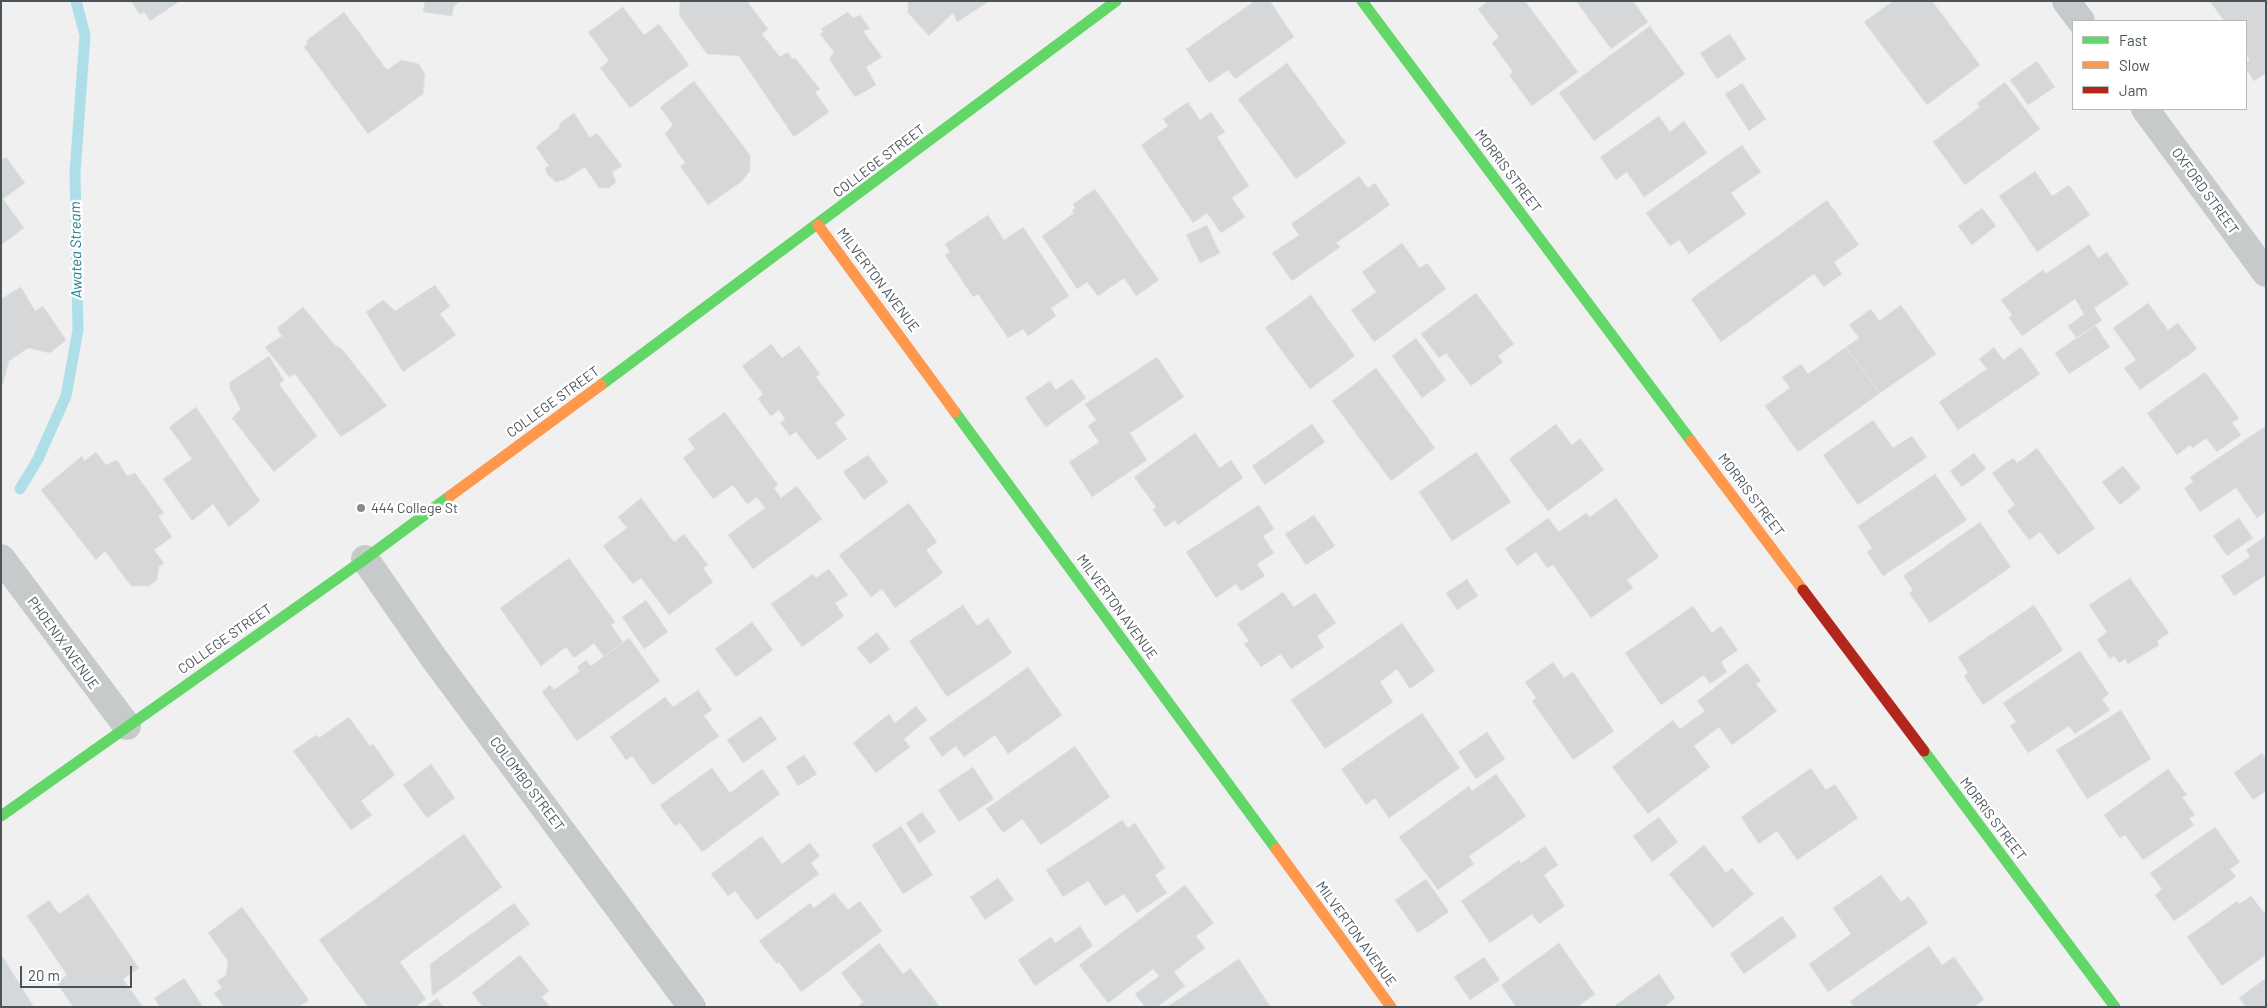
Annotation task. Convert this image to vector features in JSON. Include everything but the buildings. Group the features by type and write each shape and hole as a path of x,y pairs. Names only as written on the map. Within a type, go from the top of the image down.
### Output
{"street":[{"name":"COLLEGE STREET","path":"1,816 365,559 818,226 1116,1"},
{"name":"MORRIS STREET","path":"1362,1 2115,1007"},
{"path":"2066,1 2080,20"},
{"name":"OXFORD STREET","path":"2146,110 2266,273"},
{"name":"MILVERTON AVENUE","path":"818,226 1390,1007"},
{"name":"PHOENIX AVENUE","path":"1,558 127,726"},
{"name":"COLOMBO STREET","path":"365,559 432,657 692,1007"}],"waterway":[{"name":"Awatea Stream","path":"20,489 38,459 66,396 78,330 75,173 85,35 76,1"}],"traffic: fast":[{"path":"601,385 1116,1"},
{"path":"1362,1 1691,441"},
{"path":"955,412 1276,849"},
{"path":"1,816 365,559 450,496"},
{"path":"1924,751 2115,1007"}],"traffic: slow":[{"path":"818,225 955,412"},
{"path":"450,496 601,385"},
{"path":"1691,441 1803,590"},
{"path":"1276,849 1391,1007"}],"traffic: jam":[{"path":"1803,590 1924,751"}],"place":[{"name":"444 College St","path":"361,508"}]}
